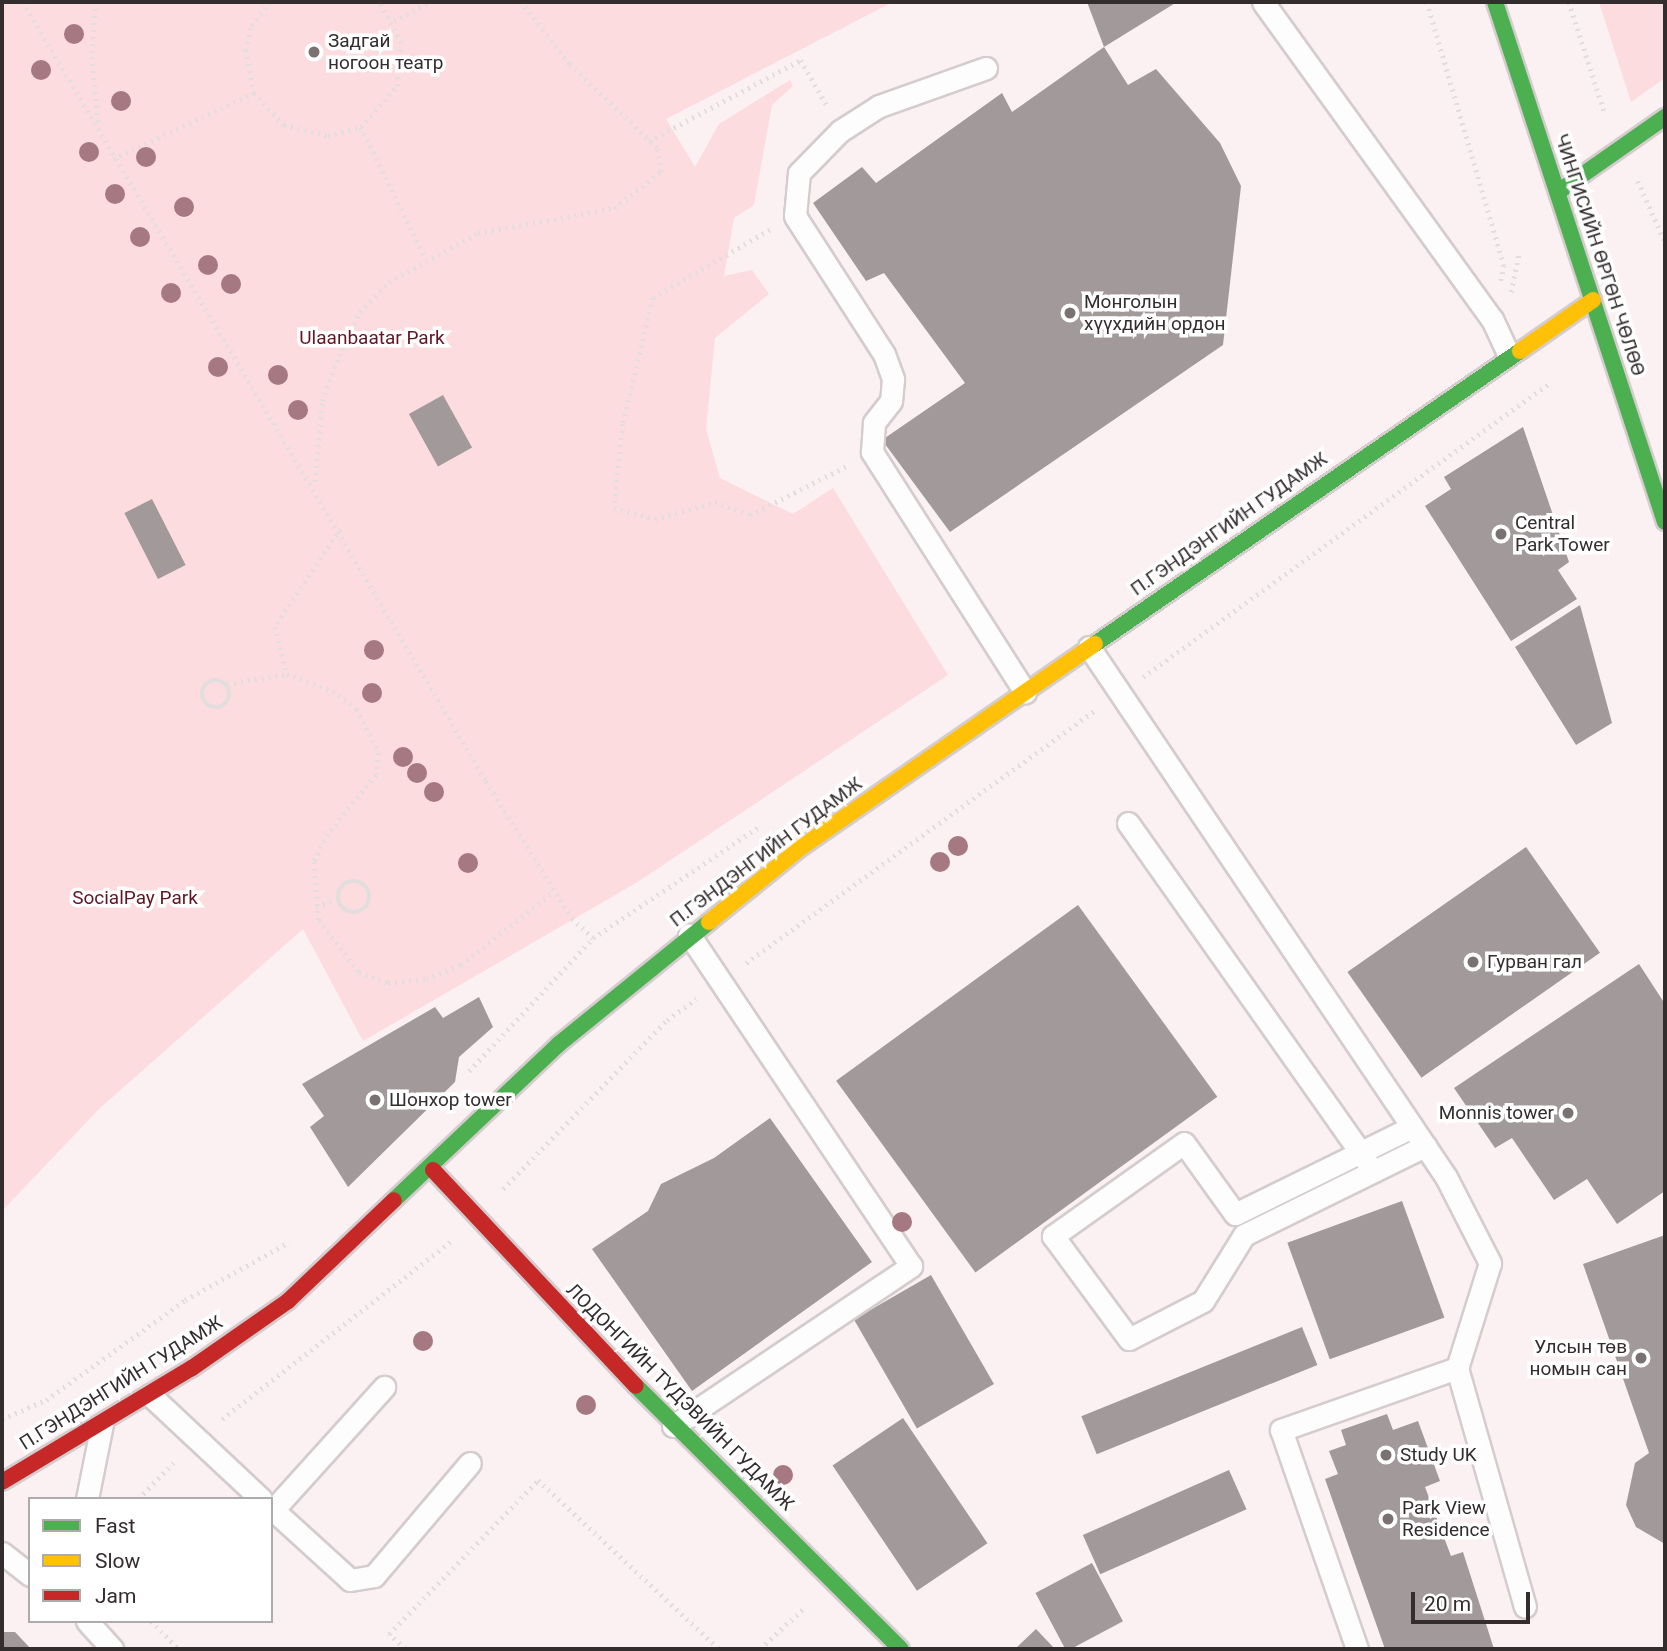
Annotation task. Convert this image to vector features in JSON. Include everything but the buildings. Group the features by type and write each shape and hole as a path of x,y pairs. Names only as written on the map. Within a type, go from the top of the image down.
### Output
{"main road":[{"name":"ЧИНГИСИЙН ӨРГӨН ЧӨЛӨӨ","path":"1495,2 1665,522"},
{"path":"1558,192 1665,117"},
{"name":"П.ГЭНДЭНГИЙН ГУДАМЖ","path":"2,1482 150,1395 288,1301 433,1170 559,1044 689,935 1025,692 1508,354 1593,300"},
{"name":"ЛОДОНГИЙН ТҮДЭВИЙН ГУДАМЖ","path":"433,1170 673,1426 901,1649"}],"lane":[{"path":"1263,2 1492,319 1508,354"},
{"path":"986,68 879,106 840,131 799,173 794,216 884,354 893,379 891,401 874,424 872,452 1025,692"},
{"path":"1089,648 1425,1146 1490,1263 1457,1368 1525,1607"},
{"path":"1128,823 1374,1171"},
{"path":"673,1426 911,1266 689,935"},
{"path":"1412,1127 1235,1214 1184,1143 1053,1236 1129,1339 1202,1301 1244,1235 1425,1146"},
{"path":"1357,1649 1281,1430 1457,1368"},
{"path":"273,1501 384,1387"},
{"path":"150,1395 258,1497"},
{"path":"87,1497 102,1424"},
{"path":"273,1511 350,1580 373,1576 470,1463"},
{"path":"2,1553 28,1573"},
{"path":"89,1623 112,1649"}],"path":[{"path":"23,2 99,127 113,159 315,483 554,891 593,938"},
{"path":"96,2 92,57 99,127"},
{"path":"270,2 251,28 246,50 254,93 267,112 305,134 361,127 397,86 401,43 394,21 379,2"},
{"path":"394,21 429,2"},
{"path":"315,483 322,401 360,312 425,257 492,229 614,208 661,172 662,155 569,64 521,2"},
{"path":"1427,2 1504,265 1492,319"},
{"path":"649,141 801,60 840,131"},
{"path":"113,159 254,93"},
{"path":"361,127 425,257"},
{"path":"794,216 653,298 623,424 614,508 655,519 715,502 750,515 872,452"},
{"path":"140,1497 197,1439 439,1253 667,1020 1551,382"},
{"path":"287,674 275,627 341,529"},
{"path":"227,684 230,701 215,709 206,706 203,688 219,679 227,684 287,674 332,691 357,709 379,753 376,775 328,834 314,862 316,906 351,964 388,983 426,979 461,965 554,891"},
{"path":"316,906 337,900 351,881 370,894 357,914 337,900"},
{"path":"405,1649 389,1634 538,1480 719,1649"},
{"path":"760,1649 832,1579"},
{"path":"153,1623 179,1649"}],"green space":[{"name":"Ulaanbaatar Park","path":"2,2 893,2 666,119 695,167 719,124 790,80 793,86 772,105 754,205 734,218 724,276 752,270 769,294 715,338 706,429 720,478 793,514 833,488 948,675 636,883 363,1041 303,929 100,1108 2,1211"},
{"path":"1599,2 1665,2 1665,78 1631,102"}],"traffic: fast":[{"path":"1495,2 1665,522"},
{"path":"1558,192 1665,117"},
{"path":"1095,644 1520,351"},
{"path":"394,1200 559,1044 709,922"},
{"path":"636,1386 901,1649"}],"traffic: slow":[{"path":"1520,351 1593,300"},
{"path":"709,922 803,846 1095,644"}],"traffic: jam":[{"path":"433,1170 636,1386"},
{"path":"2,1482 192,1368 288,1301 394,1200"}],"place":[{"name":"Задгай ногоон театр","path":"314,52"},
{"name":"Монголын хүүхдийн ордон","path":"1070,313"},
{"name":"Central Park Tower","path":"1501,534"},
{"name":"Гурван гал","path":"1473,962"},
{"name":"Шонхор tower","path":"375,1100"},
{"name":"Monnis tower","path":"1568,1113"},
{"name":"Улсын төв номын сан","path":"1641,1358"},
{"name":"Study UK","path":"1386,1455"},
{"name":"Park View Residence","path":"1388,1519"}],"park label":[{"name":"SocialPay Park","path":"135,898"}]}
